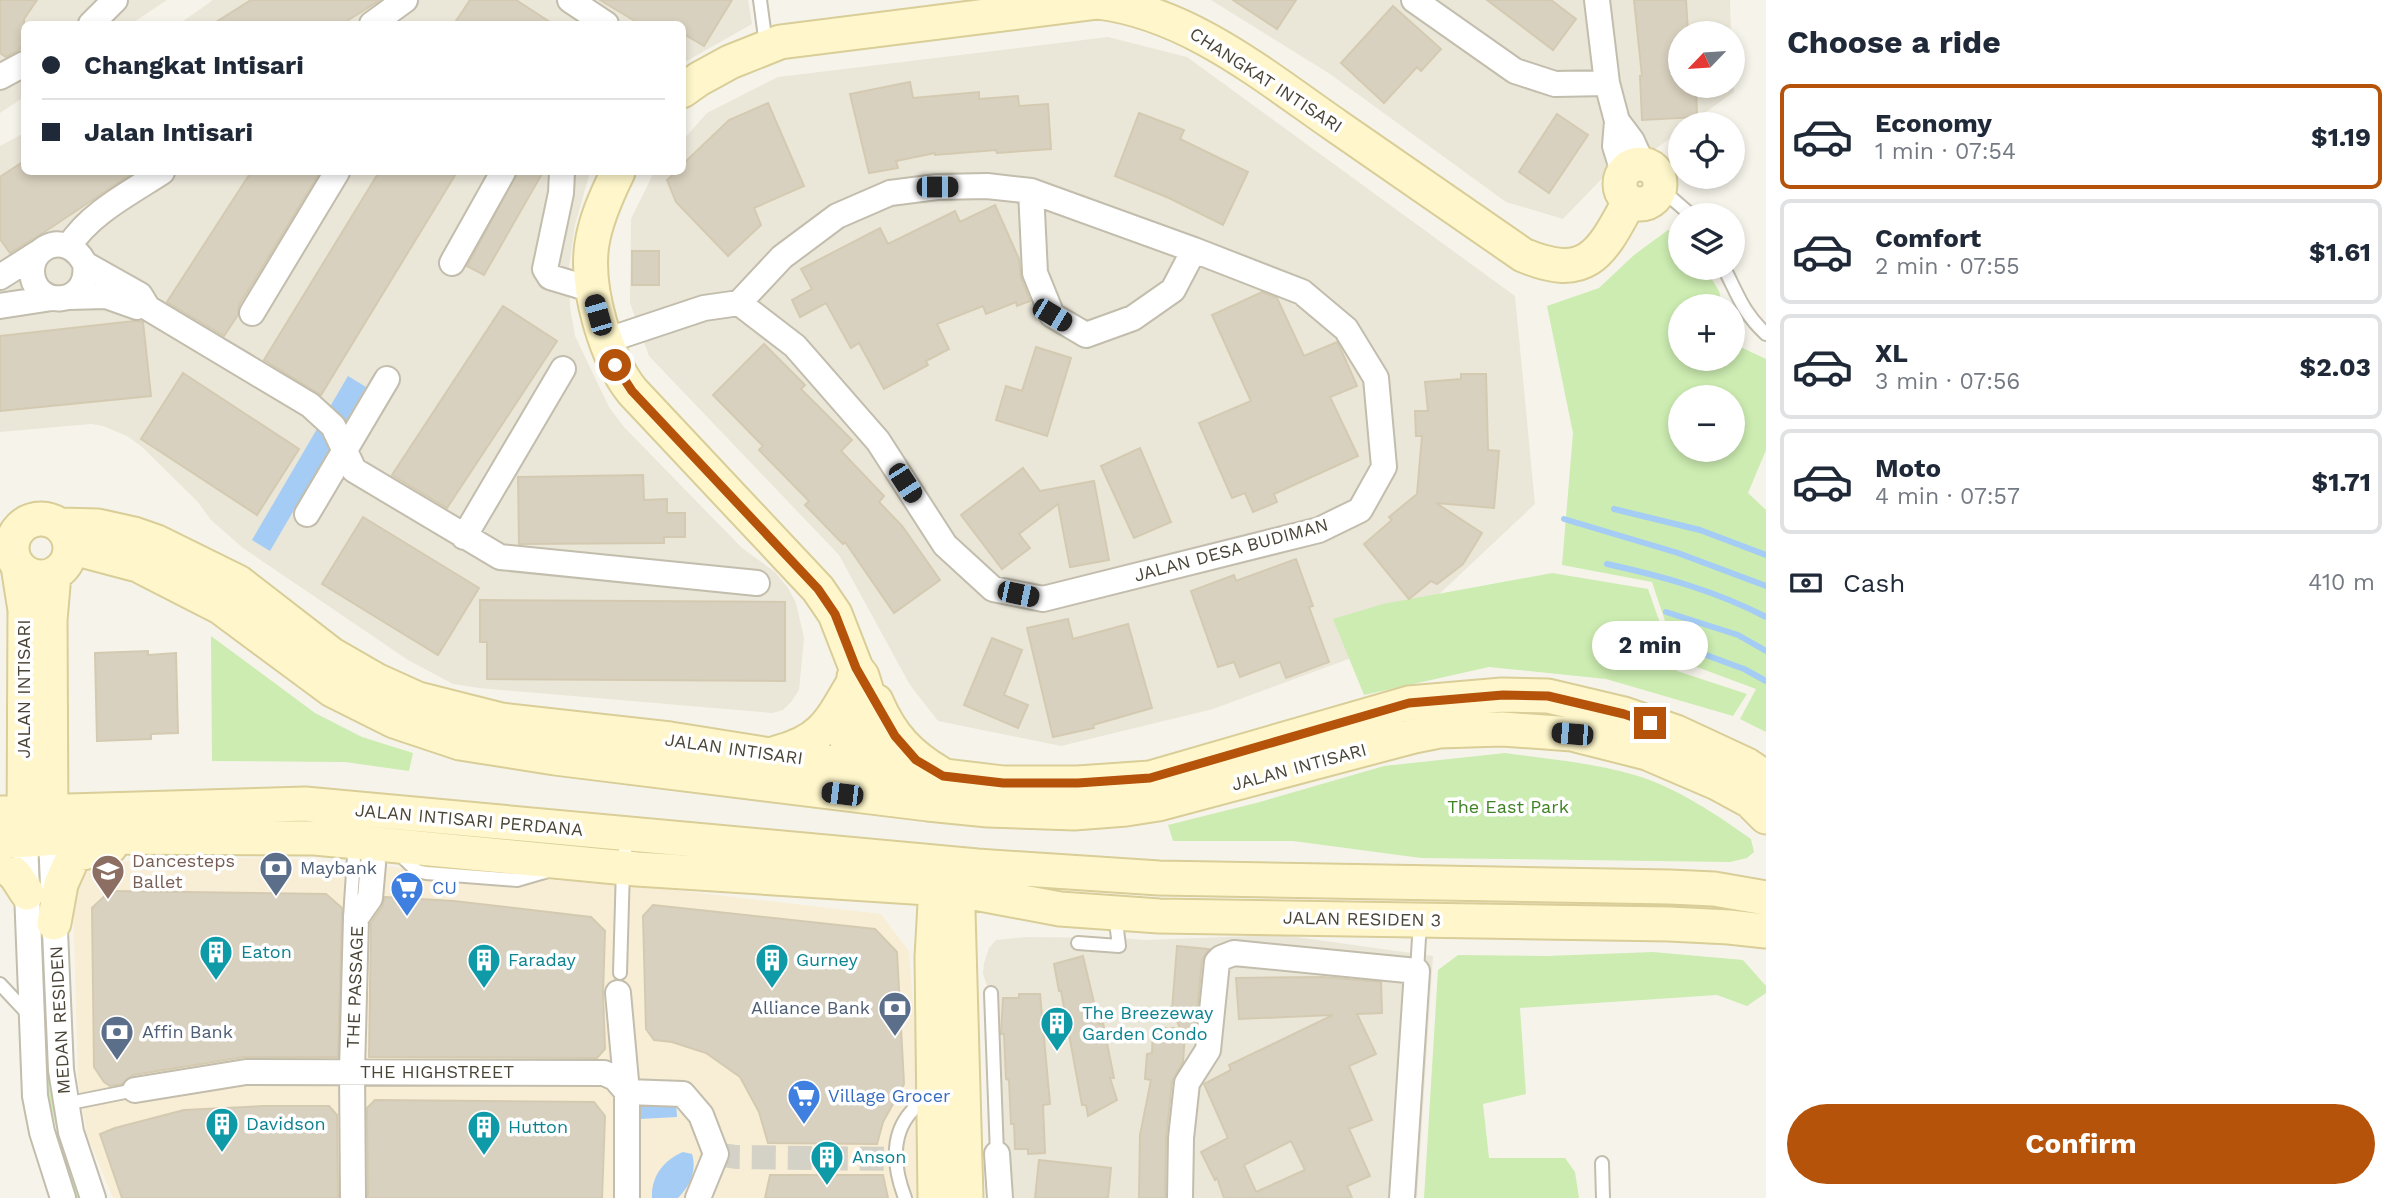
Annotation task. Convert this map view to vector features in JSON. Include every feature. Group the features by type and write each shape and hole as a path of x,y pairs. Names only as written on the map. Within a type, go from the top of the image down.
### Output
{"street":[{"path":"94,21 113,0"},
{"path":"385,21 405,0"},
{"path":"570,0 602,21"},
{"path":"1415,0 1515,71 1555,84 1607,83"},
{"path":"1597,0 1607,83 1617,121 1615,146 1639,181"},
{"name":"CHANGKAT INTISARI","path":"686,88 699,79 766,47 817,37 1098,1 1126,5 1179,24 1251,67 1523,254 1542,263 1564,267 1581,263 1603,248 1639,181"},
{"path":"0,77 21,66"},
{"path":"41,251 32,265 34,282 44,295 60,297 81,287 85,279 77,255 78,232 158,175"},
{"path":"252,313 335,175"},
{"path":"452,262 501,175"},
{"path":"562,175 561,193 545,269 550,277 590,289"},
{"path":"617,175 600,209 589,265 590,289 605,341 622,379 818,589 835,614 857,675 895,736 916,760 943,776"},
{"name":"JALAN DESA BUDIMAN","path":"987,186 1031,191 1194,250 1302,292 1346,329 1376,378 1384,467 1360,510 1319,530 1043,599 993,589 945,545 878,441 795,346 738,303 782,257 837,216 890,193 937,187 987,186"},
{"path":"1031,191 1035,273 1052,315 1086,335 1133,318 1172,289 1194,250"},
{"path":"0,277 54,244 77,255 139,295 148,307 310,405 333,426 339,460 500,557 757,583"},
{"path":"0,306 60,297 106,296 135,307 148,307"},
{"path":"605,341 704,308 738,303"},
{"path":"464,537 564,369"},
{"path":"307,514 387,379"},
{"path":"41,518 51,520 62,549 35,577 11,539 31,520 41,518"},
{"name":"JALAN INTISARI","path":"19,827 36,744 50,620 62,549 98,526 157,542 238,582 331,654 376,680 418,699 501,720 670,739 770,755 859,781 988,810 1074,813 1158,804 1414,736 1439,731 1502,729 1572,734 1647,753 1717,783 1750,801 1766,817"},
{"name":"JALAN INTISARI","path":"11,539 25,610 36,744"},
{"name":"JALAN INTISARI","path":"62,549 138,565 220,607 332,690 394,721 460,743 555,758 859,781 943,776 1003,783 1078,783 1150,778 1409,703 1503,695 1548,696 1624,714 1676,732 1747,765 1766,778"},
{"path":"770,755 798,748 813,739 835,715 857,675"},
{"path":"857,675 859,781"},
{"path":"36,744 62,768 79,793 107,809"},
{"name":"JALAN INTISARI PERDANA","path":"19,827 107,809 305,804 627,835 948,876"},
{"path":"19,827 16,876 27,893"},
{"name":"JALAN INTISARI PERDANA","path":"19,827 168,839 315,838 373,850 878,886 948,876"},
{"name":"MEDAN RESIDEN","path":"19,827 54,923 58,1034 65,1104 80,1163 93,1198"},
{"path":"54,923 61,884 74,855 106,847 168,839"},
{"name":"THE PASSAGE","path":"353,1198 352,1071 356,918 370,898 373,850"},
{"path":"1714,889 1766,872"},
{"path":"966,1198 964,1087 946,952 948,876 1602,885 1714,889 1766,898"},
{"name":"JALAN RESIDEN 3","path":"948,876 1033,904 1060,909 1159,916 1729,927 1766,931"},
{"path":"878,886 899,898 946,952"},
{"name":"MEDAN RESIDEN","path":"27,893 34,1096 41,1132 63,1198"},
{"path":"946,952 988,917 1033,904"},
{"path":"1729,927 1766,948"},
{"path":"1180,1198 1181,1138 1187,1083 1208,1050 1215,970 1221,958 1234,953 1417,971 1402,1198"},
{"path":"619,983 627,1092 627,1198"},
{"name":"THE HIGHSTREET","path":"135,1090 246,1072 352,1071 604,1073 615,1077 627,1092"},
{"path":"935,1198 964,1087"},
{"path":"627,1092 683,1094 701,1115 716,1154 698,1198"},
{"path":"997,1154 1000,1198"}],"lane":[{"path":"760,0 766,47"},
{"path":"1639,181 1673,203"},
{"path":"1729,280 1751,320 1766,334"},
{"path":"619,983 623,868 627,835"},
{"path":"349,932 373,850"},
{"path":"1078,943 1119,946 1117,930 1121,912"},
{"path":"1417,971 1420,920"},
{"path":"0,984 30,1016"},
{"path":"990,993 964,1087 997,1154"},
{"path":"905,1198 894,1155 902,1122 922,1099 964,1087"},
{"path":"65,1104 135,1090"},
{"path":"1602,1163 1603,1198"}],"shaded area":[{"path":"0,0 167,0 136,21 21,21 21,99 0,113"},
{"path":"213,0 748,0 752,24 686,61 686,21 183,21"},
{"path":"1211,0 1730,0 1731,21 1668,21 1668,98 1726,98 1706,112 1668,112 1668,140 1646,156 1614,166 1563,219 1506,202 1330,74"},
{"path":"1108,37 1187,57 1515,296 1535,504 1384,646 1213,709 1061,746 938,721 910,685 839,555 649,356 630,303 631,219 653,175 686,175 686,137 707,113 778,77"},
{"path":"21,135 21,175 589,175 575,225 569,267 570,307 575,336 609,407 624,427 742,548 775,572 788,588 796,603 804,638 799,690 791,702 783,710 772,713 453,684 408,660 243,548 211,520 198,502 142,447 127,436 91,424 0,432 0,146"},
{"path":"271,857 665,889 881,914 909,951 927,1198 113,1198 87,1135 78,1082 73,897 80,877 104,862"},
{"path":"1282,935 1433,956 1417,1198 996,1198 1002,1079 1000,1021 983,974 989,948 996,940 1026,937 1145,940"}],"green space":[{"path":"1668,230 1668,280 1712,280 1720,294 1668,294 1668,371 1745,371 1745,349 1766,359 1766,450 1748,493 1766,510 1766,732 1740,719 1756,689 1678,660 1652,582 1562,565 1573,433 1547,306 1599,288 1634,255"},
{"path":"1552,573 1648,589 1677,671 1747,694 1733,716 1606,679 1489,667 1364,695 1333,619 1383,604"},
{"path":"211,636 315,713 362,737 413,753 409,771 345,762 212,761"},
{"name":"The East Park","path":"1505,753 1605,768 1653,781 1697,803 1751,839 1754,852 1747,858 1730,862 1421,858 1293,841 1173,841 1168,825 1384,766"},
{"path":"39,864 45,864 82,1198 76,1198 69,1182 44,1076"},
{"path":"1653,952 1743,960 1766,986 1766,993 1747,1006 1717,995 1520,1008 1526,1094 1483,1104 1489,1158 1565,1158 1575,1172 1579,1198 1424,1198 1438,970 1458,955 1547,956"}],"water":[{"path":"348,376 366,387 270,551 252,540"},
{"path":"676,1100 677,1117 640,1119 639,1102"},
{"path":"683,1152 692,1154 693,1160 693,1172 686,1188 678,1198 652,1198 656,1176 660,1170 670,1159"}],"building":[{"path":"0,0 37,0 24,21 21,21 19,50 6,57 0,53"},
{"path":"251,0 380,0 347,21 218,21"},
{"path":"470,0 516,0 548,21 456,21"},
{"path":"600,0 732,0 704,46 686,35 686,21 635,21"},
{"path":"1233,0 1296,0 1277,29"},
{"path":"1487,0 1551,0 1576,19 1553,50"},
{"path":"1634,0 1686,0 1687,21 1668,21 1668,98 1696,98 1697,112 1668,112 1668,119 1642,120 1642,76"},
{"path":"1393,6 1441,49 1421,71 1417,67 1384,103 1341,63"},
{"path":"910,82 913,98 979,92 979,99 1018,96 1019,106 1048,104 1051,149 997,153 996,150 935,153 896,161 898,168 869,173 850,94"},
{"path":"768,103 804,186 754,208 761,225 728,256 676,202 667,180 673,175 686,175 686,161 729,120"},
{"path":"1139,113 1184,130 1180,139 1248,172 1223,225 1169,198 1115,176"},
{"path":"1557,114 1588,135 1549,193 1519,172"},
{"path":"21,163 21,175 130,175 10,253 0,239 0,177"},
{"path":"249,175 318,175 239,305 238,315 224,336 167,302"},
{"path":"377,175 455,175 321,395 264,360"},
{"path":"516,175 541,175 484,275 467,266"},
{"path":"995,205 1019,259 1021,278 1030,301 1017,306 1016,302 986,314 983,306 937,324 949,349 926,361 928,365 884,389 859,343 851,348 826,303 800,317 792,300 812,289 801,269 880,228 888,244 955,211 960,222"},
{"path":"632,251 659,251 659,285 632,285"},
{"path":"1262,292 1277,298 1304,356 1337,342 1357,386 1330,397 1358,456 1274,494 1277,502 1253,512 1245,493 1232,498 1199,423 1251,401 1212,315"},
{"path":"503,306 557,341 447,508 392,475"},
{"path":"143,322 151,396 0,411 0,336"},
{"path":"764,344 805,385 801,389 852,440 841,451 884,496 879,502 902,526 940,580 894,613 845,542 843,544 805,505 809,501 759,450 763,446 713,395"},
{"path":"1036,347 1071,358 1047,436 996,420 1006,386 1022,391"},
{"path":"183,373 299,449 257,515 141,439"},
{"path":"1461,374 1486,374 1488,450 1499,451 1494,508 1436,503 1482,533 1463,564 1437,584 1431,581 1409,599 1364,544 1392,520 1389,517 1417,494 1422,436 1416,436 1415,411 1428,411 1425,382 1461,379"},
{"path":"1140,448 1171,522 1134,538 1101,466"},
{"path":"1023,468 1040,491 1094,481 1109,560 1070,567 1058,504 1019,534 1030,548 1002,569 961,515"},
{"path":"643,475 644,500 667,499 667,513 685,513 685,537 664,537 664,543 519,544 518,477"},
{"path":"363,517 479,588 438,655 322,584"},
{"path":"1296,559 1313,606 1309,607 1329,662 1286,678 1280,662 1240,677 1234,662 1218,667 1191,591 1234,575 1236,581"},
{"path":"480,600 785,602 785,681 487,679 487,642 480,642"},
{"path":"1068,619 1073,639 1128,624 1152,708 1093,725 1094,728 1053,737 1027,628"},
{"path":"992,638 1022,650 1004,695 1028,705 1018,728 964,705"},
{"path":"148,651 148,655 176,653 178,733 151,734 151,739 97,741 95,653"},
{"name":"Eaton","path":"110,891 326,894 342,908 338,1057 244,1057 133,1075 122,1084 110,1086 104,1082 94,1067 92,908"},
{"name":"Faraday","path":"385,897 454,901 591,917 605,931 605,1049 597,1058 369,1057 371,923"},
{"name":"Gurney","path":"653,905 875,929 897,952 904,1084 883,1122 877,1144 768,1143 759,1112 740,1077 706,1053 672,1042 654,1040 646,1029 643,916"},
{"path":"1177,946 1209,949 1202,960 1195,1034 1185,1033 1183,1062 1172,1081 1166,1138 1165,1198 1139,1198 1140,1135 1151,1080 1145,1079 1147,1054 1152,1053 1153,1028 1180,1028 1172,1010"},
{"path":"1083,956 1099,1024 1103,1023 1114,1078 1110,1078 1117,1100 1088,1116 1086,1105 1082,1105 1054,964"},
{"path":"1323,977 1381,982 1382,1013 1357,1014 1376,1054 1349,1066 1372,1120 1349,1129 1370,1176 1347,1186 1352,1198 1224,1198 1217,1178 1215,1180 1201,1152 1228,1138 1204,1084 1231,1070 1229,1065 1333,1015 1239,1019 1236,978","holes":["1291,1141 1305,1170 1256,1192 1244,1165"]},
{"path":"1019,994 1040,994 1050,1104 1043,1105 1045,1153 1028,1154 1028,1149 1015,1149 1009,1080 1006,1079 1004,1034 1001,1034 1003,998 1019,998"},
{"name":"Hutton","path":"375,1100 594,1102 605,1116 602,1198 368,1198 367,1108"},
{"name":"Davidson","path":"329,1106 337,1115 338,1198 122,1198 100,1134 184,1110"},
{"path":"1039,1160 1111,1168 1108,1198 1035,1198"},
{"name":"Anson","path":"770,1175 883,1175 888,1198 765,1198"}],"waterway":[{"path":"1614,509 1700,530 1766,555"},
{"path":"1564,519 1678,553 1766,586"},
{"path":"1607,564 1688,585 1728,599 1766,617"},
{"path":"1666,612 1738,635 1766,651"},
{"path":"1668,641 1744,669 1766,681"}],"tunnel":[{"path":"716,1154 736,1157 895,1159"}],"place":[{"name":"Maybank","path":"276,898"},
{"name":"Dancesteps Ballet","path":"108,901"},
{"name":"CU","path":"407,918"},
{"name":"Eaton","path":"216,982"},
{"name":"Faraday","path":"484,990"},
{"name":"Gurney","path":"772,990"},
{"name":"Alliance Bank","path":"895,1038"},
{"name":"The Breezeway Garden Condo","path":"1057,1053"},
{"name":"Affin Bank","path":"117,1062"},
{"name":"Village Grocer","path":"804,1126"},
{"name":"Davidson","path":"222,1154"},
{"name":"Hutton","path":"484,1157"},
{"name":"Anson","path":"827,1187"}],"route":[{"path":"615,365 632,391 818,589 835,614 856,668 870,688 882,716 895,736 916,760 943,776 1003,783 1078,783 1150,778 1409,703 1503,695 1548,696 1650,723"}]}
